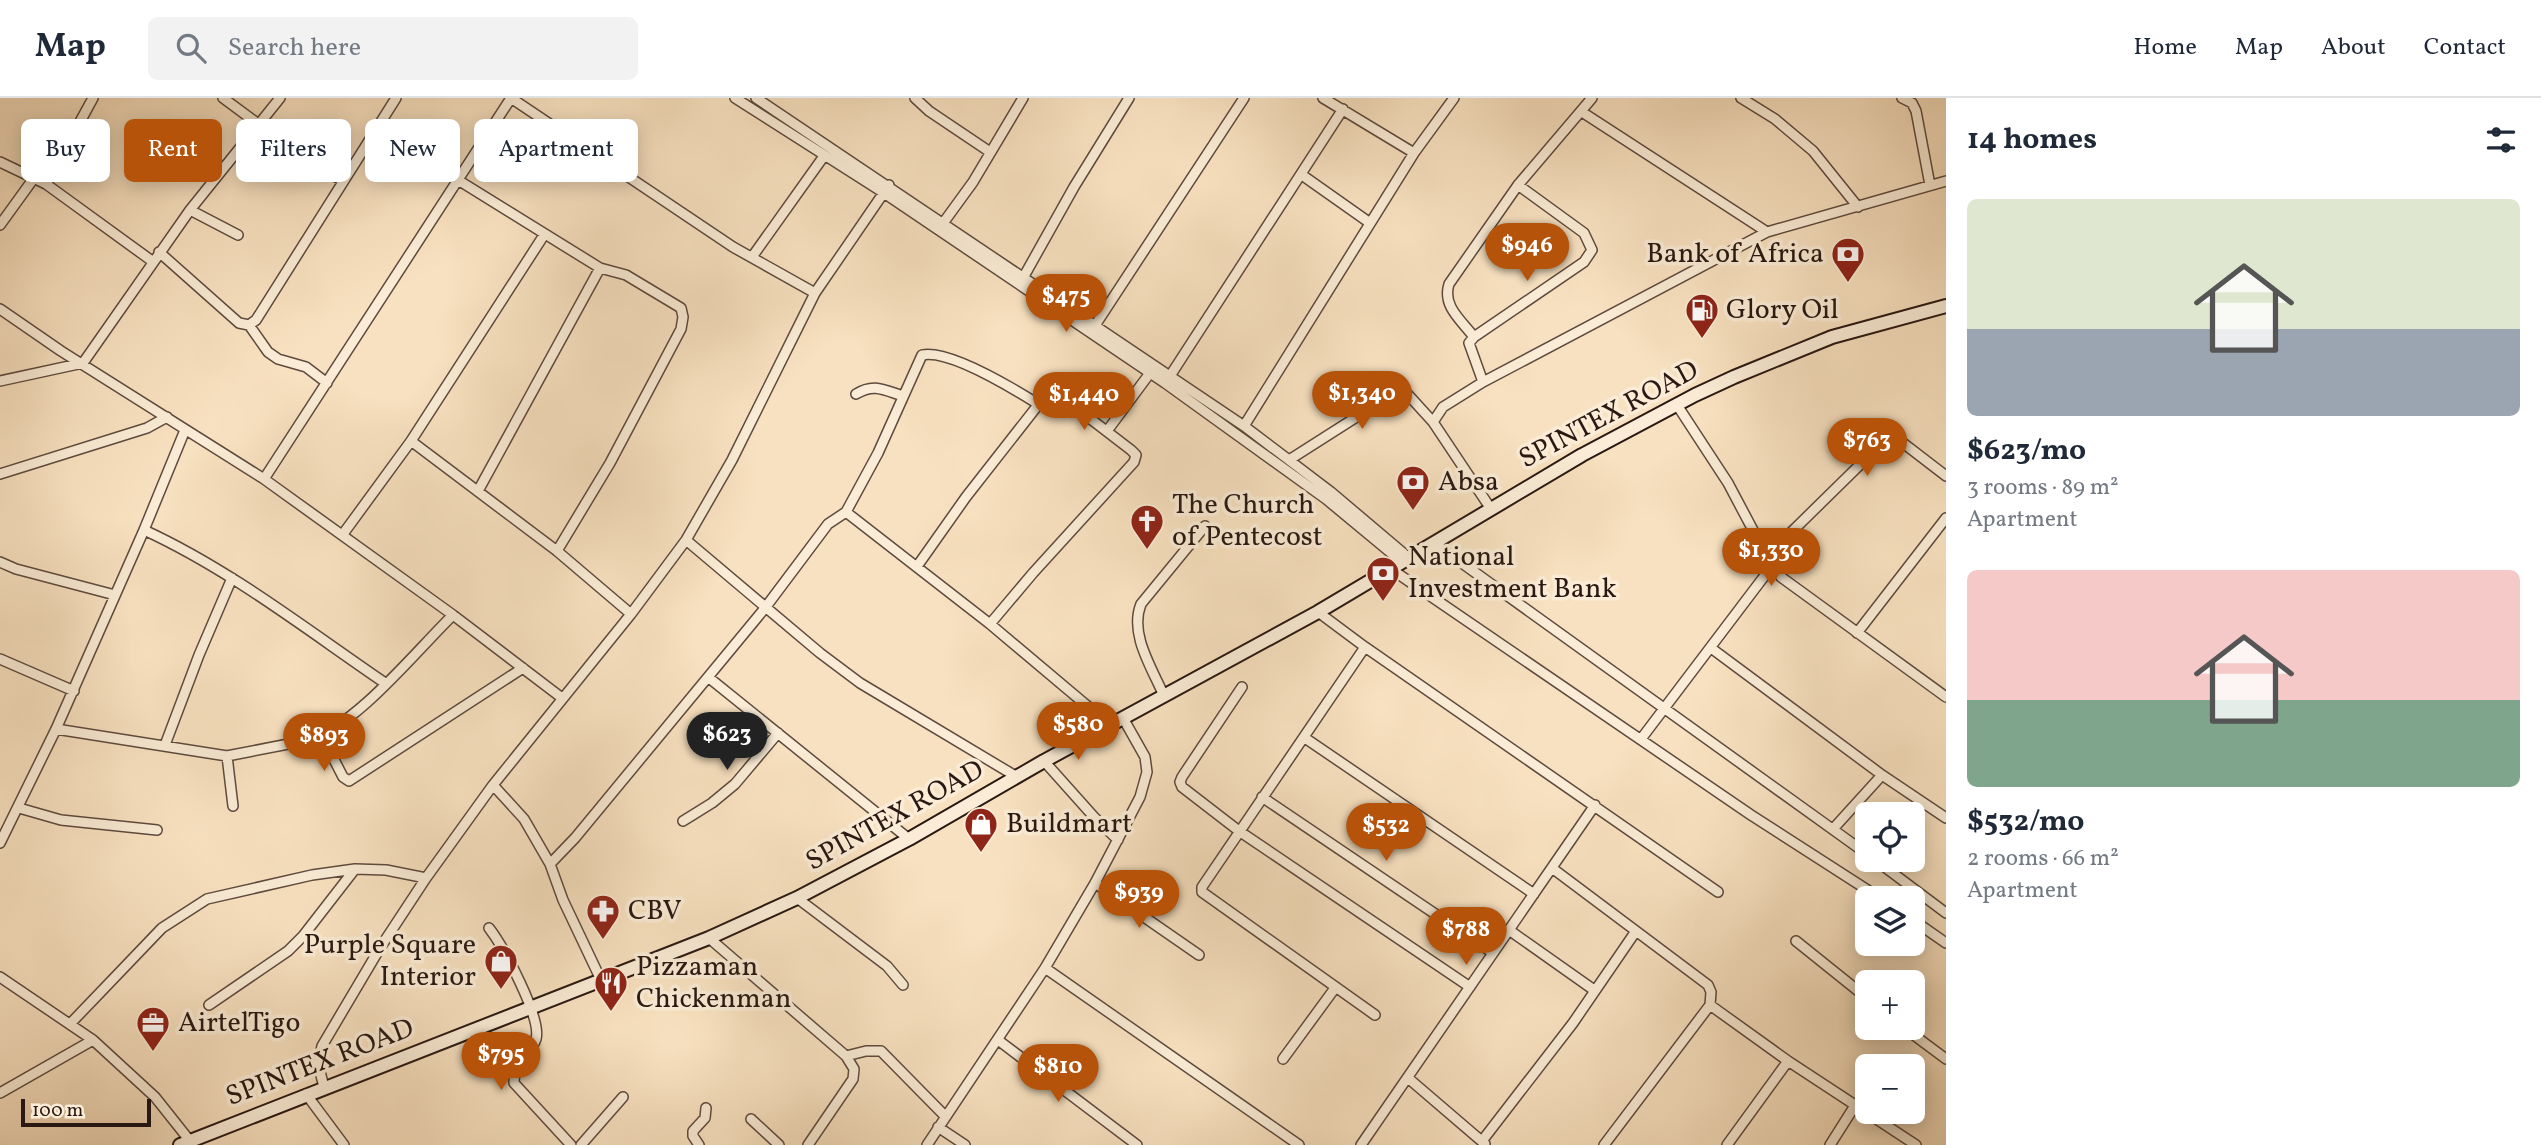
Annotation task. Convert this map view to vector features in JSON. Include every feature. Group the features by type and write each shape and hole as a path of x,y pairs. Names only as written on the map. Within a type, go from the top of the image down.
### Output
{"main road":[{"name":"SPINTEX ROAD","path":"185,1143 709,938 797,898 909,839 1044,761 1318,612 1581,455 1677,405 1734,377 1832,337 1945,307"}],"street":[{"path":"46,184 93,98"},
{"path":"223,98 252,119"},
{"path":"264,119 280,98"},
{"path":"351,168 396,98"},
{"path":"460,177 511,98 752,257 815,293"},
{"path":"735,98 824,156 886,189"},
{"path":"756,98 1277,462 1401,563 1642,739 1751,815 1861,886"},
{"path":"915,98 929,111 990,152"},
{"path":"941,227 1023,98"},
{"path":"1024,278 1074,187 1129,98"},
{"path":"1094,327 1244,98"},
{"path":"1323,98 1414,153"},
{"path":"1244,426 1414,153 1454,98"},
{"path":"1474,337 1448,305 1446,293 1449,284 1518,185 1592,98"},
{"path":"1741,98 1775,119 1813,151 1858,207"},
{"path":"1902,98 1912,103 1916,111 1930,185"},
{"path":"1170,376 1343,109"},
{"path":"1582,112 1767,232"},
{"path":"0,382 83,363 152,261 236,154"},
{"path":"752,257 824,156"},
{"path":"0,162 21,172"},
{"path":"1302,175 1370,223"},
{"path":"460,181 600,268 626,275 681,308 682,325 610,463 557,551"},
{"path":"1433,422 1443,407 1483,382 1767,232 1946,181"},
{"path":"0,225 31,182"},
{"path":"42,182 152,261"},
{"path":"159,252 239,323 249,325 257,320 342,182"},
{"path":"264,479 457,182"},
{"path":"1483,382 1469,343 1584,262 1591,250 1584,233 1518,185"},
{"path":"324,1087 318,1064 322,1046 380,948 426,878 494,785 631,614 686,540 732,460 815,293 886,189"},
{"path":"190,210 238,235"},
{"path":"941,227 1024,278 1244,426 1289,460 1401,563"},
{"path":"343,534 411,441 544,235"},
{"path":"478,491 600,268"},
{"path":"0,309 61,351 264,479 343,534 562,698"},
{"path":"249,325 268,352 278,359 306,367 327,383"},
{"path":"550,864 575,838 765,608 828,524 846,512 878,453 919,359 927,354 990,375 1038,404"},
{"path":"1107,431 1150,373"},
{"path":"856,394 866,387 875,387 903,396"},
{"path":"1289,460 1402,388 1433,422 1491,509"},
{"path":"918,565 1046,393 1054,391 1136,453 1137,458 990,624"},
{"path":"1677,405 1728,483 1772,566 1782,577 1946,696"},
{"path":"0,474 147,428 167,417"},
{"path":"0,843 74,691 185,430"},
{"path":"1767,556 1879,446 1894,436 1946,476"},
{"path":"411,441 557,551 631,614"},
{"path":"846,512 918,565 1110,726"},
{"path":"1857,633 1946,518"},
{"path":"1164,696 1141,642 1137,614 1141,604 1205,526"},
{"path":"144,530 195,555 232,578 385,683"},
{"path":"686,540 765,608 860,683 1017,777"},
{"path":"1434,543 1855,845"},
{"path":"0,562 16,569 114,595"},
{"path":"1642,739 1772,566"},
{"path":"165,745 232,578"},
{"path":"1318,612 1718,892"},
{"path":"56,729 227,756 290,745 322,736 361,708 453,615"},
{"path":"1365,647 1202,887 1202,892 1375,1015"},
{"path":"1711,648 1882,775 1946,818"},
{"path":"0,659 74,691"},
{"path":"322,736 343,777 349,781 523,668"},
{"path":"708,677 909,839"},
{"path":"1242,687 1180,782 1184,789 1240,831 1470,987"},
{"path":"927,1145 1045,968 1095,883 1140,797 1147,772 1145,757 1123,718"},
{"path":"683,821 735,785 778,733"},
{"path":"1305,737 1534,894"},
{"path":"227,756 233,806"},
{"path":"1044,761 1118,840"},
{"path":"1833,829 1882,775"},
{"path":"494,785 524,819 550,864 563,900 601,980"},
{"path":"1262,797 1493,953"},
{"path":"1361,1145 1595,805"},
{"path":"19,807 61,820 157,830"},
{"path":"1552,868 1707,985 1711,992 1710,1004 1604,1145"},
{"path":"69,1024 162,928 207,899 312,876 355,870 386,870 426,878"},
{"path":"209,1005 288,951 332,902 355,870"},
{"path":"1891,872 1946,913"},
{"path":"1095,883 1199,955"},
{"path":"797,898 877,958 904,985"},
{"path":"489,928 517,973 536,1026 536,1038 516,1072 514,1083 571,1145"},
{"path":"1925,928 1946,943"},
{"path":"1509,930 1594,990"},
{"path":"1408,1078 1484,1143 1636,931"},
{"path":"709,938 846,1056 854,1069 853,1079 808,1145"},
{"path":"1796,941 1855,988"},
{"path":"1045,968 1299,1145"},
{"path":"0,977 93,1040 155,1097 185,1143"},
{"path":"1283,1059 1335,988"},
{"path":"1710,1004 1788,1061 1855,1103"},
{"path":"0,1093 93,1040"},
{"path":"998,1040 1137,1145"},
{"path":"1920,1040 1946,1059"},
{"path":"846,1056 866,1051 881,1051 945,1116"},
{"path":"1727,1145 1788,1061"},
{"path":"306,1094 344,1145"},
{"path":"585,1143 622,1097"},
{"path":"1829,1145 1855,1106"},
{"path":"699,1145 693,1136 693,1130 705,1118 706,1108"},
{"path":"751,1119 779,1145"},
{"path":"1884,1124 1912,1144"},
{"path":"938,1127 965,1145"}],"place":[{"name":"Bank of Africa","path":"1848,284"},
{"name":"Glory Oil","path":"1702,340"},
{"name":"Absa","path":"1413,512"},
{"name":"The Church of Pentecost","path":"1147,551"},
{"name":"National Investment Bank","path":"1383,603"},
{"name":"Buildmart","path":"981,854"},
{"name":"CBV","path":"603,941"},
{"name":"Purple Square Interior","path":"501,991"},
{"name":"Pizzaman Chickenman","path":"611,1013"},
{"name":"AirtelTigo","path":"153,1053"}]}
